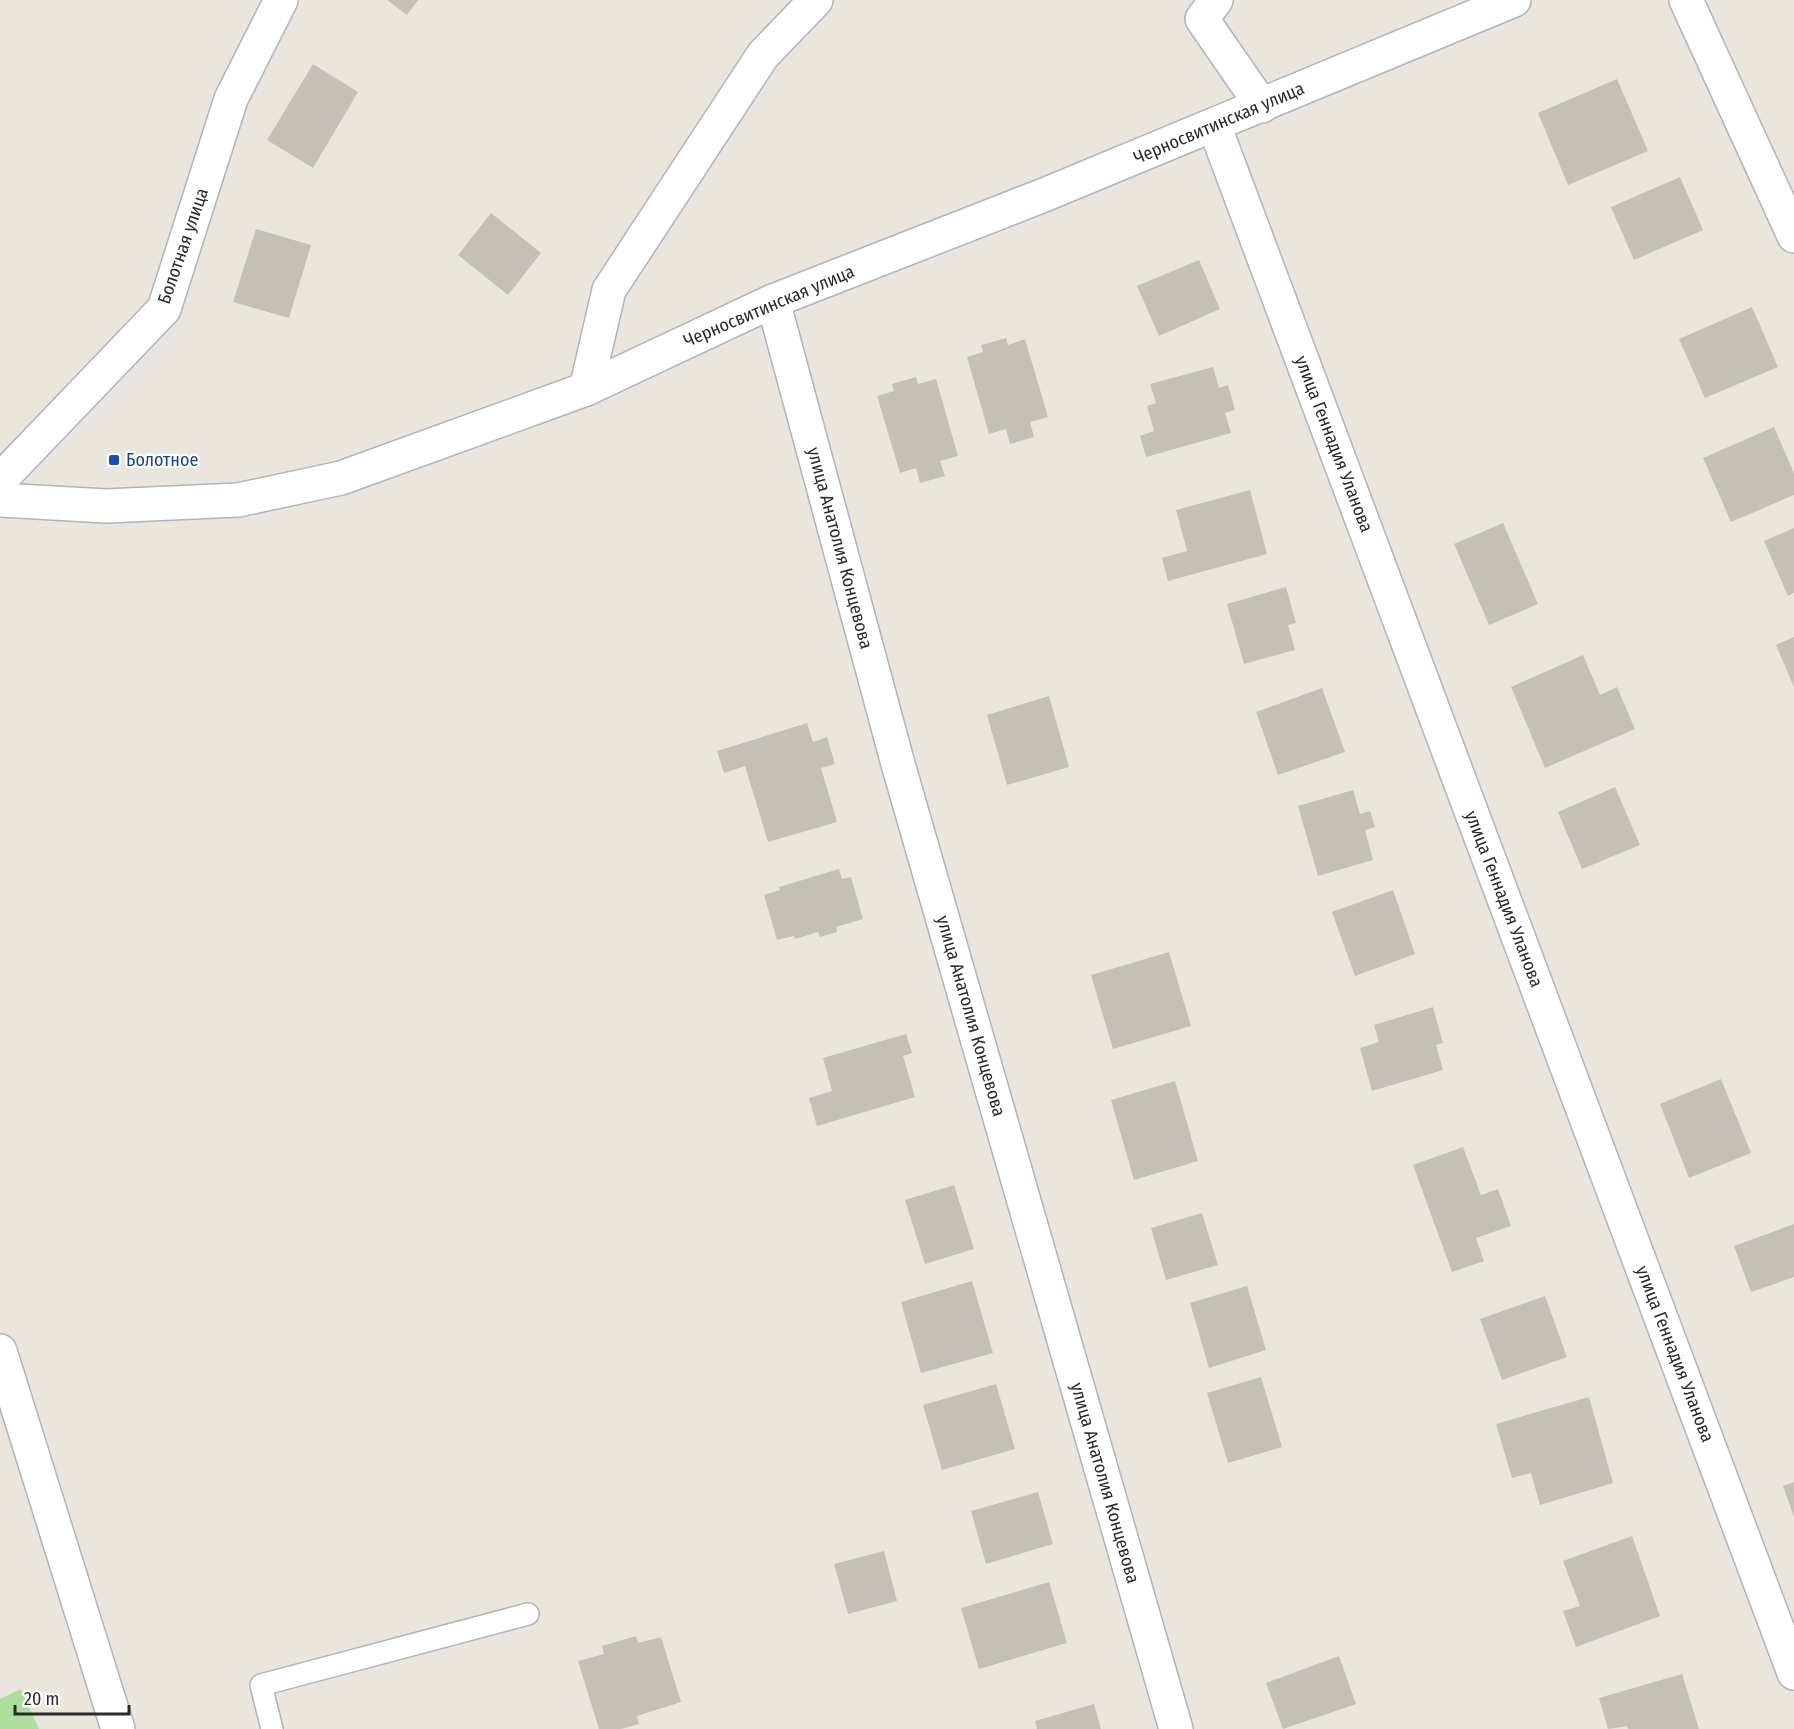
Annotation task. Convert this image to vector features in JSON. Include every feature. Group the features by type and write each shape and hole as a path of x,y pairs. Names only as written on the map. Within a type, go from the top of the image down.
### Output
{"street":[{"name":"Болотная улица","path":"0,480 164,309 231,99 281,0"},
{"path":"586,389 609,290 763,55 816,0"},
{"path":"1216,0 1202,19 1262,106"},
{"name":"Черносвитинская улица","path":"0,500 106,506 238,500 341,478 586,389 773,301 1044,195 1514,0"},
{"path":"1686,0 1794,236"},
{"name":"улица Геннадия Уланова","path":"1214,125 1794,1673"},
{"name":"улица Анатолия Концевова","path":"773,301 898,764 1176,1729"},
{"path":"0,1351 118,1729"}],"lane":[{"path":"272,1729 261,1685 528,1614"}],"green space":[{"path":"21,1689 39,1729 0,1729 0,1699"}],"building":[{"path":"387,0 418,0 407,15"},
{"path":"313,64 358,92 313,168 267,140"},
{"path":"1617,79 1648,151 1568,185 1538,113"},
{"path":"1680,177 1703,230 1634,260 1611,207"},
{"path":"491,213 541,253 508,295 458,255"},
{"path":"256,229 311,245 289,318 233,302"},
{"path":"1199,260 1220,309 1159,336 1137,286"},
{"path":"1752,307 1778,367 1705,398 1679,339"},
{"path":"1006,338 1008,345 1025,339 1048,417 1030,422 1034,437 1010,444 1006,429 989,434 967,357 983,352 981,345"},
{"path":"1213,367 1219,388 1228,385 1235,410 1225,413 1231,433 1146,457 1140,436 1154,431 1147,406 1156,403 1150,384"},
{"path":"916,377 918,384 936,379 958,456 940,461 945,476 920,483 916,468 900,473 877,396 894,391 892,384"},
{"path":"1774,427 1794,473 1794,495 1731,522 1703,458"},
{"path":"1250,490 1267,554 1168,581 1162,558 1187,551 1176,510"},
{"path":"1503,523 1538,604 1489,625 1454,544"},
{"path":"1794,528 1794,593 1788,596 1764,541"},
{"path":"1286,587 1296,623 1288,625 1295,650 1244,664 1227,604"},
{"path":"1794,637 1794,687 1776,645"},
{"path":"1583,655 1600,695 1617,687 1635,729 1545,768 1511,687"},
{"path":"1322,688 1345,752 1278,775 1256,712"},
{"path":"1049,696 1069,767 1007,785 987,715"},
{"path":"807,723 813,742 827,737 835,764 821,768 837,822 768,842 745,766 724,773 717,751"},
{"path":"1615,787 1640,845 1582,869 1558,812"},
{"path":"1353,790 1360,814 1370,811 1375,827 1365,830 1373,860 1318,876 1298,806"},
{"path":"839,869 842,879 851,877 863,919 836,927 837,932 820,937 818,932 795,939 794,936 777,940 764,895 780,890 779,887"},
{"path":"1393,890 1415,954 1355,976 1332,912"},
{"path":"1169,952 1191,1026 1113,1049 1091,975"},
{"path":"1433,1007 1443,1043 1436,1045 1443,1070 1372,1091 1360,1048 1379,1042 1374,1025"},
{"path":"906,1034 912,1053 903,1056 915,1097 817,1126 809,1098 832,1091 823,1058"},
{"path":"1721,1079 1751,1153 1689,1178 1660,1104"},
{"path":"1175,1081 1198,1161 1134,1180 1111,1100"},
{"path":"1463,1147 1481,1195 1498,1189 1511,1226 1476,1238 1484,1261 1452,1272 1413,1165"},
{"path":"954,1185 974,1249 925,1264 905,1200"},
{"path":"1202,1213 1218,1265 1166,1280 1151,1228"},
{"path":"1794,1224 1794,1277 1751,1292 1734,1246"},
{"path":"972,1281 993,1353 921,1373 901,1302"},
{"path":"1247,1286 1266,1350 1209,1368 1190,1303"},
{"path":"1545,1296 1567,1357 1502,1380 1480,1319"},
{"path":"1261,1377 1282,1447 1228,1463 1207,1393"},
{"path":"996,1384 1015,1449 942,1470 923,1405"},
{"path":"1589,1397 1613,1483 1540,1505 1531,1473 1512,1478 1496,1424"},
{"path":"1794,1482 1794,1517 1783,1486"},
{"path":"1038,1492 1053,1544 986,1564 971,1511"},
{"path":"1632,1536 1660,1616 1576,1647 1563,1611 1580,1606 1563,1561"},
{"path":"884,1551 897,1601 848,1614 834,1564"},
{"path":"1049,1582 1067,1643 979,1669 961,1608"},
{"path":"636,1636 638,1643 661,1637 681,1702 637,1716 639,1724 621,1729 599,1729 578,1661 604,1654 602,1646"},
{"path":"1339,1656 1356,1704 1283,1729 1266,1683"},
{"path":"1682,1674 1699,1729 1628,1729 1627,1726 1608,1729 1599,1698"},
{"path":"1094,1704 1101,1729 1037,1729 1035,1721"}],"place":[{"name":"Болотное","path":"114,460"}]}
